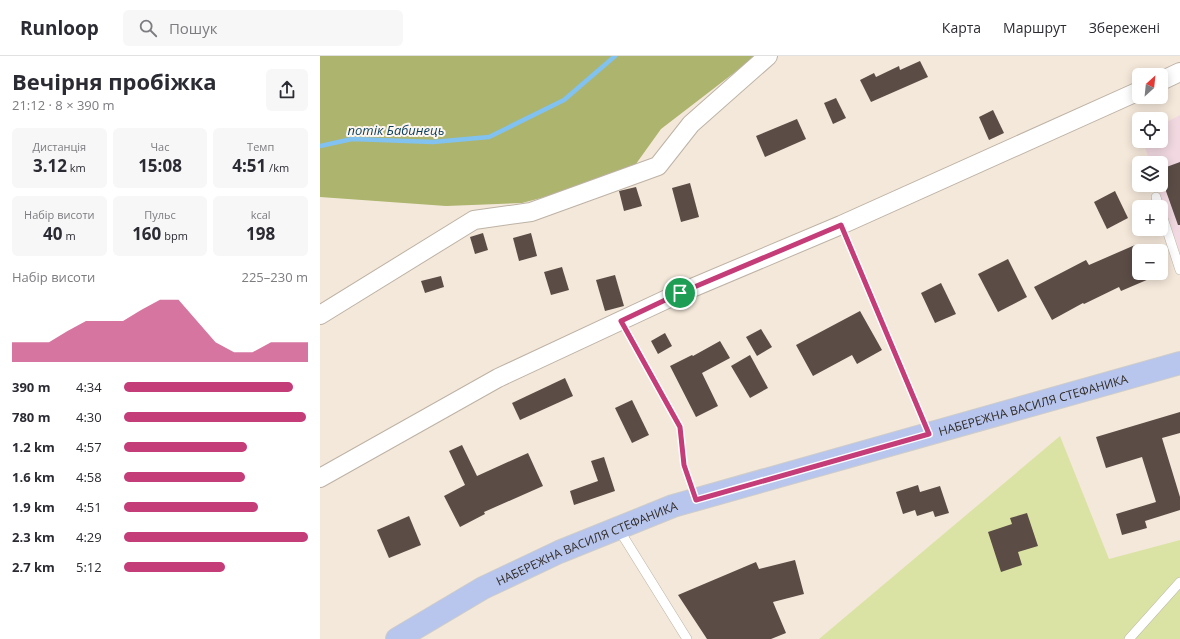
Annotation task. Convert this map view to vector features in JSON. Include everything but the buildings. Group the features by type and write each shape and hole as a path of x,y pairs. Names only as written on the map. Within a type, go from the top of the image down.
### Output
{"main road":[{"name":"НАБЕРЕЖНА ВАСИЛЯ СТЕФАНИКА","path":"398,639 483,588 559,552 673,506 1180,363"}],"street":[{"path":"320,314 474,220 531,212 658,166 691,124 768,56"},
{"path":"1168,78 1180,72"},
{"path":"320,478 498,378 680,293 841,225 1132,94"}],"lane":[{"path":"1168,233 1180,270"},
{"path":"618,528 687,639"},
{"path":"1129,639 1180,582"}],"path":[{"path":"841,225 929,434"},
{"path":"621,321 680,427 684,465 696,500"}],"shaded area":[{"path":"1180,115 1180,254 1168,218 1168,200 1162,200 1159,192 1168,192 1168,156 1148,156 1145,148 1168,148 1168,121"}],"green space":[{"path":"320,56 756,56 661,129 628,175 522,203 446,206 320,197"},
{"path":"1060,436 1109,559 1180,540 1180,639 819,639"}],"waterway":[{"name":"потік Бабинець","path":"320,146 352,139 433,142 489,137 564,100 615,56"}],"route":[{"path":"841,225 929,434 696,500 684,465 680,427 621,321 680,293 841,225"}]}
